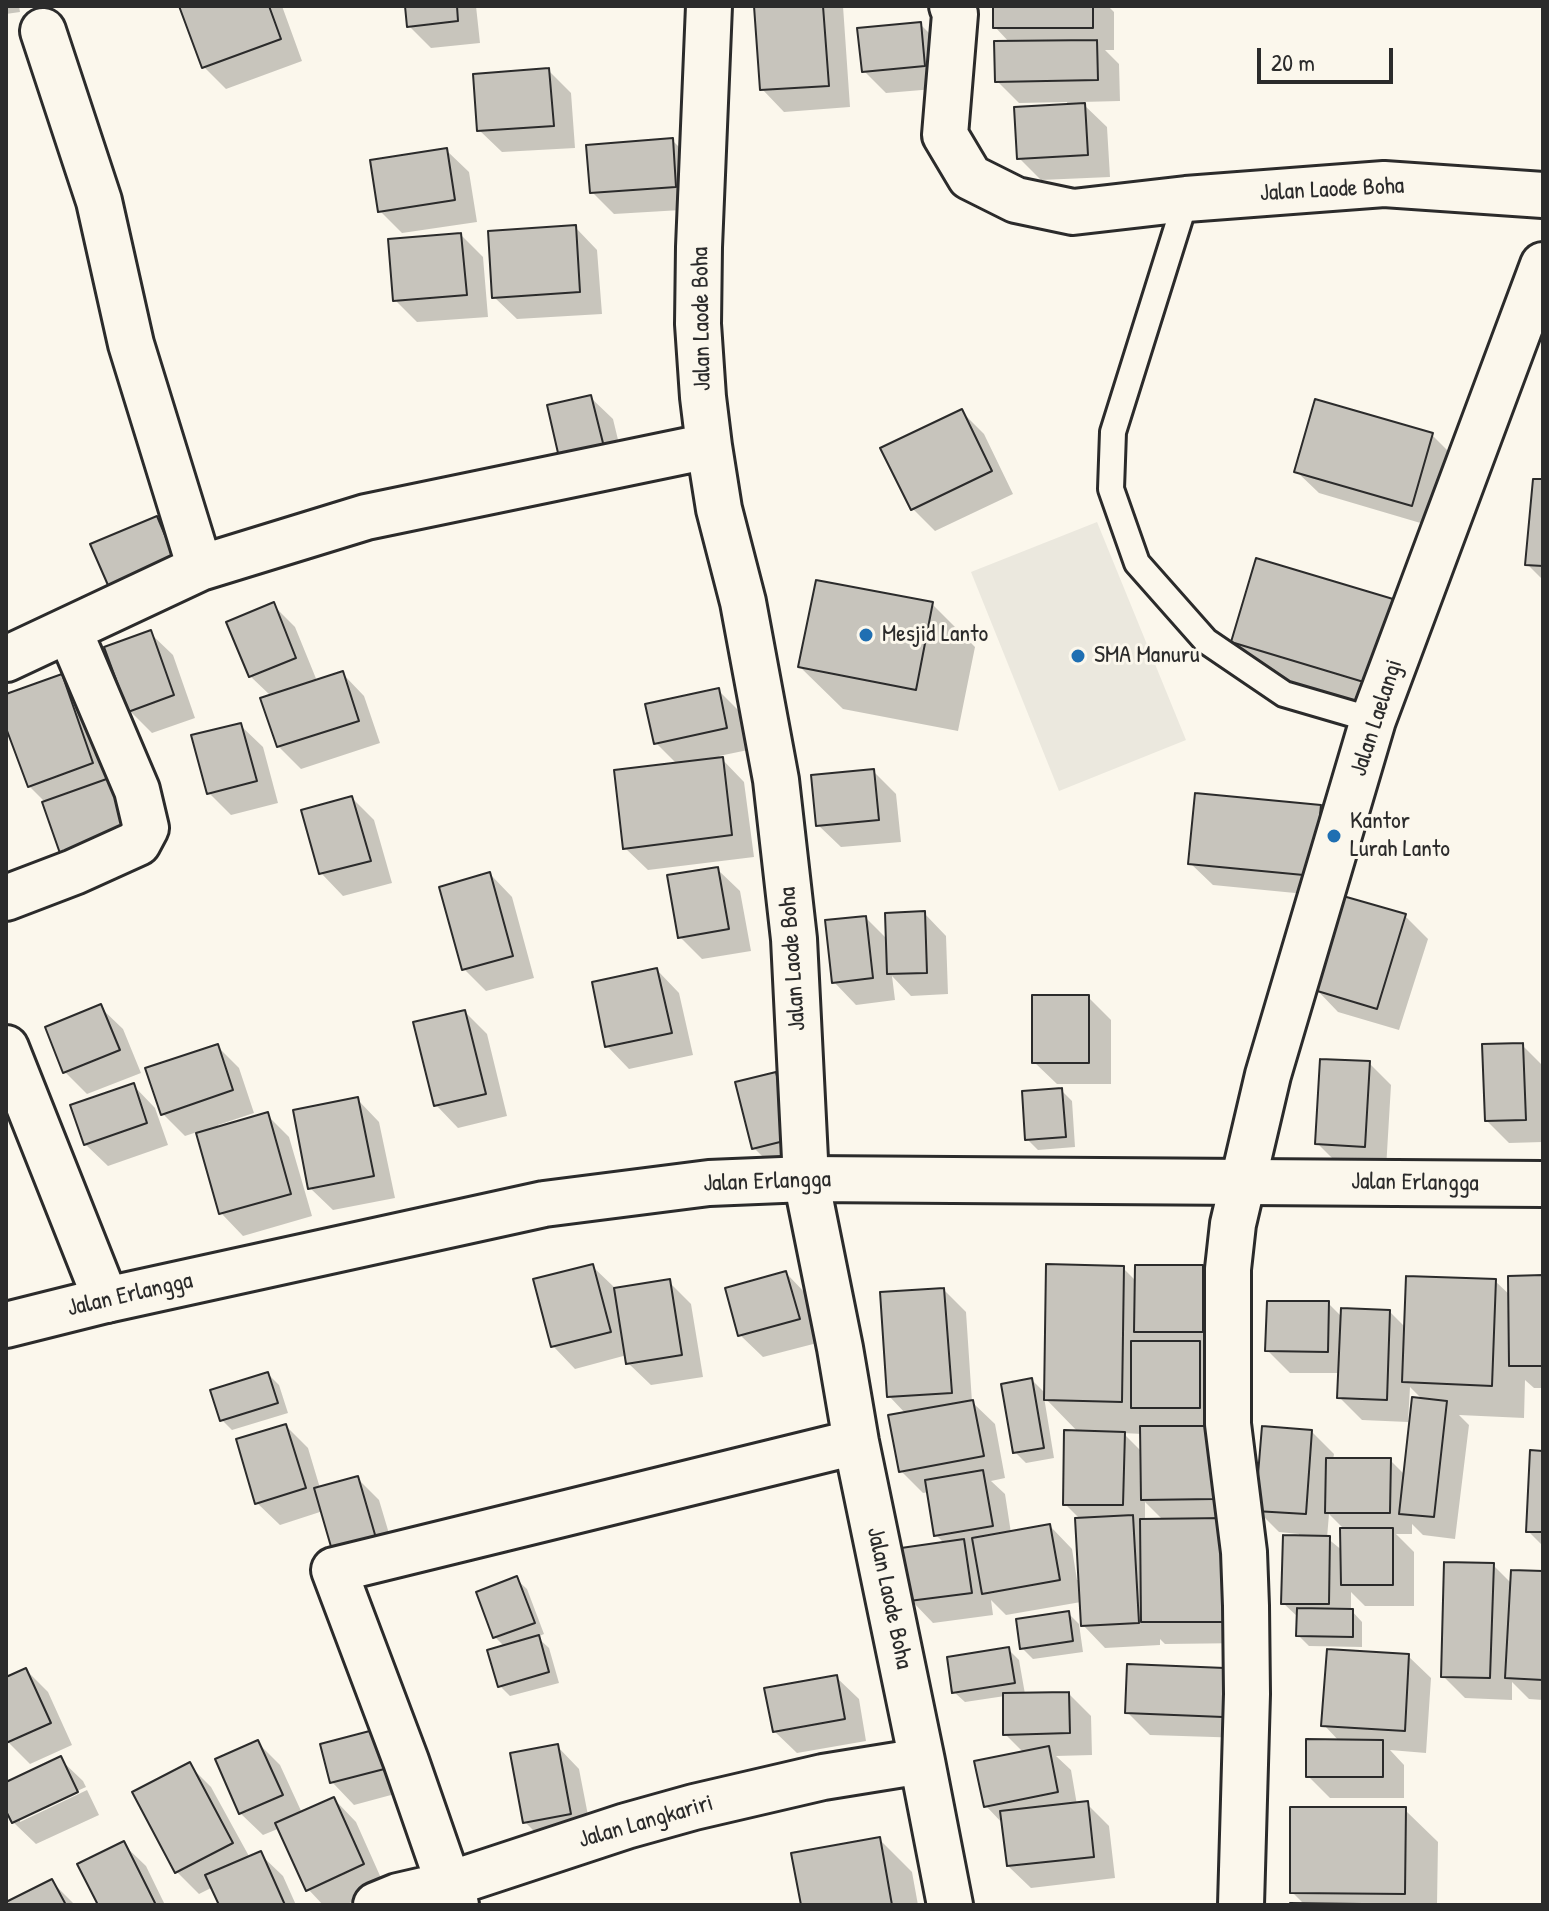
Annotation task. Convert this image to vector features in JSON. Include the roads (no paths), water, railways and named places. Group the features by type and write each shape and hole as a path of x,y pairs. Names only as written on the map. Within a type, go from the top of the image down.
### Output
{"street":[{"name":"Jalan Laode Boha","path":"709,6 698,324 709,446 719,509 743,602 776,780 794,939 806,1179 950,1905"},
{"name":"Jalan Laode Boha","path":"952,6 955,14 945,135 970,177 1016,200 1073,212 1186,199 1384,184 1543,195"},
{"path":"43,31 99,201 131,344 200,568"},
{"name":"Jalan Laelangi","path":"1241,1905 1247,1694 1246,1606 1244,1552 1228,1424 1228,1269 1233,1224 1268,1075 1373,720 1543,265"},
{"path":"6,659 200,568 366,517 709,446"},
{"path":"6,898 138,843 146,828 137,790 69,630"},
{"path":"6,1048 106,1300"},
{"name":"Jalan Erlangga","path":"6,1325 106,1300 544,1204 709,1183 806,1179 1543,1184"},
{"path":"453,1894 334,1570 856,1442"},
{"name":"Jalan Langkariri","path":"376,1905 398,1896 453,1894 626,1826 694,1807 823,1777 922,1761"}],"lane":[{"path":"1186,199 1113,432 1111,489 1137,563 1206,641 1284,694 1373,720"}],"place":[{"name":"Mesjid Lanto","path":"866,635"},
{"name":"SMA Manuru","path":"1078,656"},
{"name":"Kantor Lurah Lanto","path":"1334,836"}]}
